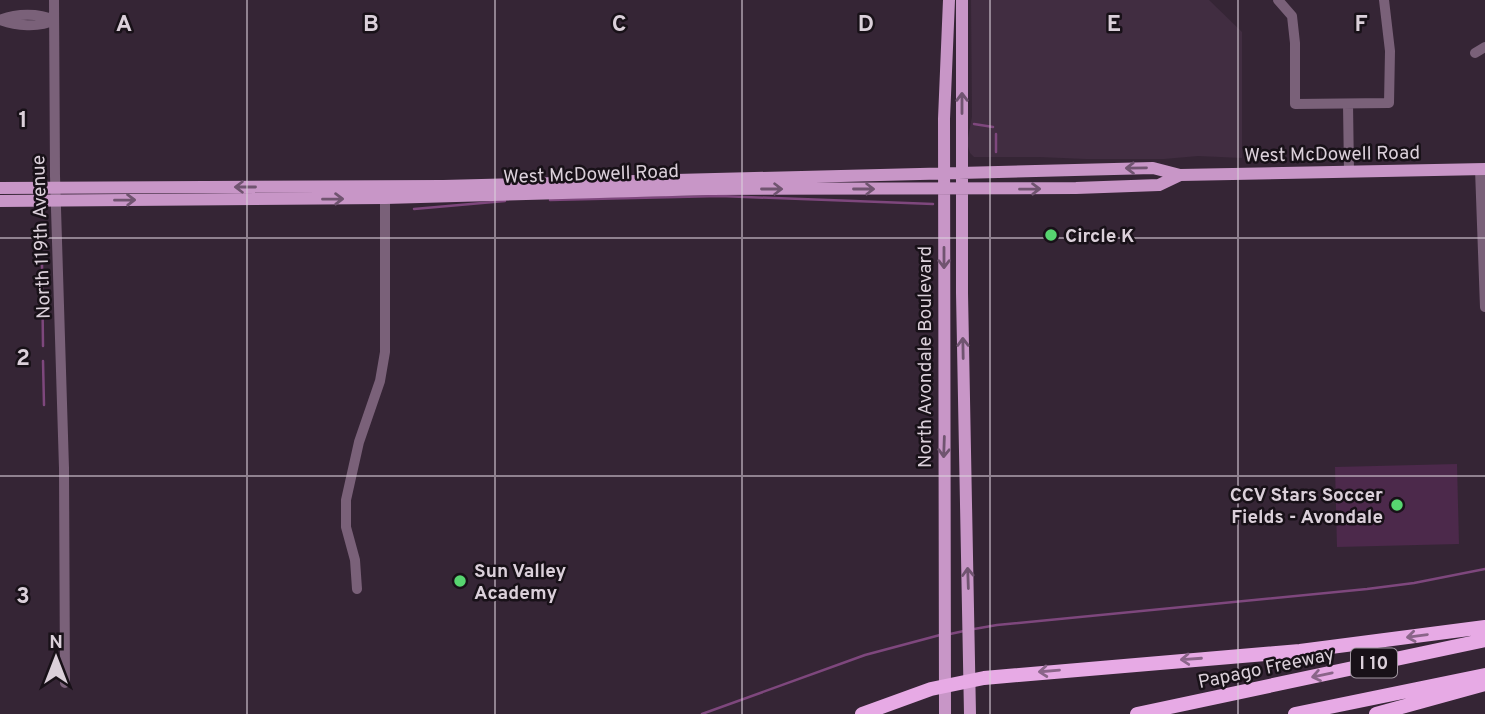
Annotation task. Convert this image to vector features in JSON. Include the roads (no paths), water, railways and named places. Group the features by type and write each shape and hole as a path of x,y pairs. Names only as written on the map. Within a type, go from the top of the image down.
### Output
{"highway":[{"path":"862,714 944,685 970,681 1161,661 1300,651 1485,627"},
{"name":"Papago Freeway","path":"1137,714 1485,640"},
{"name":"I 10","path":"1294,714 1485,675"},
{"path":"1376,714 1485,684"}],"main road":[{"name":"North Avondale Boulevard","path":"945,714 944,172 949,0"},
{"name":"North Avondale Boulevard","path":"962,0 964,402 970,714"},
{"name":"West McDowell Road","path":"385,192 962,171 1153,168 1180,174 1483,169"},
{"name":"West McDowell Road","path":"0,201 56,195 962,189 1160,185 1180,174"},
{"name":"West McDowell Road","path":"0,188 56,195"},
{"path":"945,402 964,402"}],"street":[{"name":"North 119th Avenue","path":"54,0 56,195 64,468 65,684"},
{"path":"1278,0 1292,16 1295,104 1390,103 1390,51 1384,0"},
{"path":"0,20 10,16 46,16 54,20"},
{"path":"1475,53 1485,47"},
{"path":"1348,104 1349,172"},
{"path":"1483,169 1485,307"},
{"path":"357,589 355,560 346,527 346,500 359,442 380,381 386,352 385,192"}],"waterway":[{"path":"974,124 993,127"},
{"path":"996,134 996,152"},
{"path":"550,200 720,196 933,204"},
{"path":"414,209 505,201"},
{"path":"42,264 43,346"},
{"path":"43,361 44,405"},
{"path":"974,629 1367,589 1485,569"},
{"path":"950,634 964,631"},
{"path":"702,714 865,655 940,635"}],"place":[{"name":"Circle K","path":"1051,235"},
{"name":"CCV Stars Soccer Fields - Avondale","path":"1397,505"},
{"name":"Sun Valley Academy","path":"460,581"}]}
